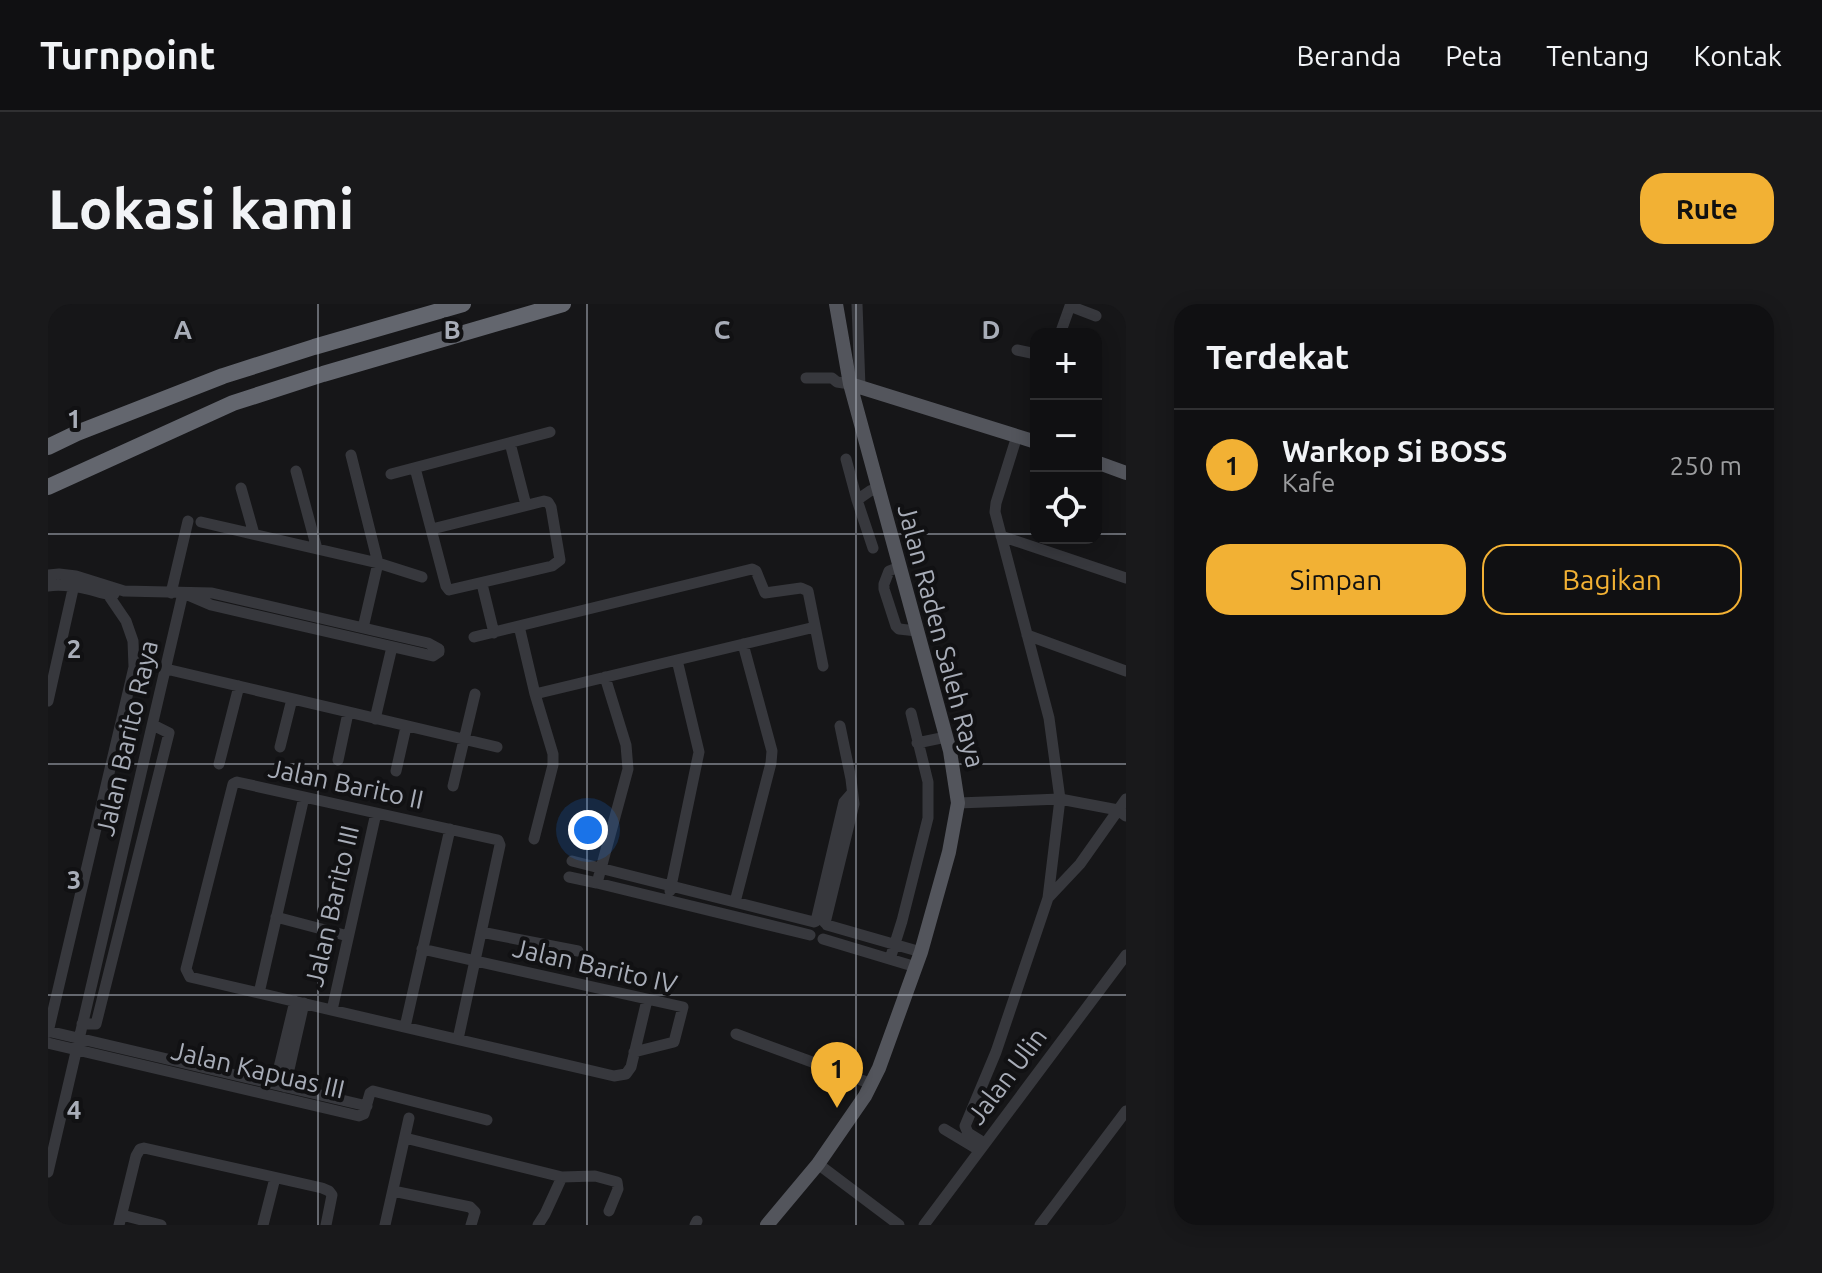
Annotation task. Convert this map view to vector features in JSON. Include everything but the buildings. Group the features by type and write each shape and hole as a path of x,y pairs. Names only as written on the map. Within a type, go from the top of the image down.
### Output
{"highway":[{"path":"48,447 223,376 463,304"},
{"path":"48,487 233,403 563,304"}],"main road":[{"name":"Jalan Raden Saleh Raya","path":"767,1225 818,1164 872,1084 921,952 949,852 958,803 946,737 878,488 836,304"},
{"path":"855,386 1030,440"},
{"path":"1102,464 1126,473"}],"street":[{"path":"806,378 832,378 855,386 857,304"},
{"path":"1062,328 1070,306 1096,316"},
{"path":"1017,350 1030,353"},
{"path":"391,474 550,432"},
{"path":"982,1147 965,1126 996,1052 1048,898 1060,799 1049,718 995,512 1017,436"},
{"path":"510,443 526,505"},
{"path":"351,455 378,563 363,628"},
{"path":"846,459 873,548"},
{"path":"415,468 446,586 449,590 552,566 560,560 550,504 544,501 432,529"},
{"path":"296,471 317,549"},
{"path":"241,488 254,534"},
{"path":"857,500 878,488"},
{"name":"Jalan Barito Raya","path":"48,1172 166,669 188,521"},
{"path":"201,522 378,563 422,577"},
{"path":"1001,536 1126,578"},
{"path":"474,637 749,569 756,571 765,593 806,589 823,666"},
{"path":"48,575 59,574 109,596 125,591"},
{"path":"48,586 74,581 125,591 212,593 276,614 392,647 433,656 439,652 428,643 363,628 276,614"},
{"path":"48,701 74,581"},
{"path":"482,584 494,633"},
{"name":"Jalan Barito Raya","path":"48,1032 134,667 130,631 109,596"},
{"path":"519,626 553,759 534,839"},
{"path":"535,694 815,627"},
{"path":"1027,635 1126,671"},
{"path":"735,902 772,751 743,644"},
{"path":"375,719 392,647"},
{"path":"668,899 699,759 677,660"},
{"path":"166,669 497,747"},
{"path":"597,883 628,769 626,745 605,677"},
{"path":"219,764 239,686"},
{"path":"453,786 475,694"},
{"path":"280,747 292,699"},
{"path":"338,760 348,713"},
{"path":"890,959 928,818 928,782 911,713"},
{"path":"82,1024 96,1024 169,733 153,725"},
{"path":"810,935 809,929 820,922 854,804 840,726"},
{"path":"396,771 406,727"},
{"path":"917,743 946,737"},
{"name":"Jalan Barito II","path":"259,993 190,977 186,969 233,784 237,782 497,839 481,932"},
{"path":"304,797 259,993 614,1076 629,1071 647,1000"},
{"path":"958,803 1060,799 1122,813"},
{"path":"1048,898 1122,813 1126,799"},
{"name":"Jalan Barito III","path":"332,1010 376,813"},
{"path":"405,1027 450,829"},
{"path":"572,861 820,922 921,952"},
{"path":"569,877 810,935 916,967"},
{"path":"276,917 348,936"},
{"path":"820,922 828,933 823,939"},
{"path":"458,1039 481,932 578,951"},
{"name":"Jalan Barito IV","path":"422,949 682,1006 684,1009 675,1041 634,1052"},
{"name":"Jalan Ulin","path":"924,1225 1126,955"},
{"path":"280,1085 299,1002"},
{"name":"Jalan Kapuas III","path":"48,1032 77,1044 359,1116 364,1114 367,1106 77,1044 48,1043"},
{"path":"736,1034 872,1084"},
{"path":"367,1106 373,1091 487,1120"},
{"path":"1057,1225 1043,1221 1126,1111"},
{"path":"385,1225 409,1118"},
{"path":"944,1129 982,1147"},
{"path":"405,1138 562,1177 595,1176 617,1182 618,1189 609,1211"},
{"path":"161,1225 120,1220 136,1156 144,1148 329,1191 332,1202 326,1225"},
{"path":"818,1164 899,1225"},
{"path":"538,1225 562,1177"},
{"path":"263,1225 275,1178"},
{"path":"393,1191 474,1209 471,1225"},
{"path":"440,1216 444,1201"}],"place":[{"name":"Warkop Si BOSS","path":"837,1108"}]}
